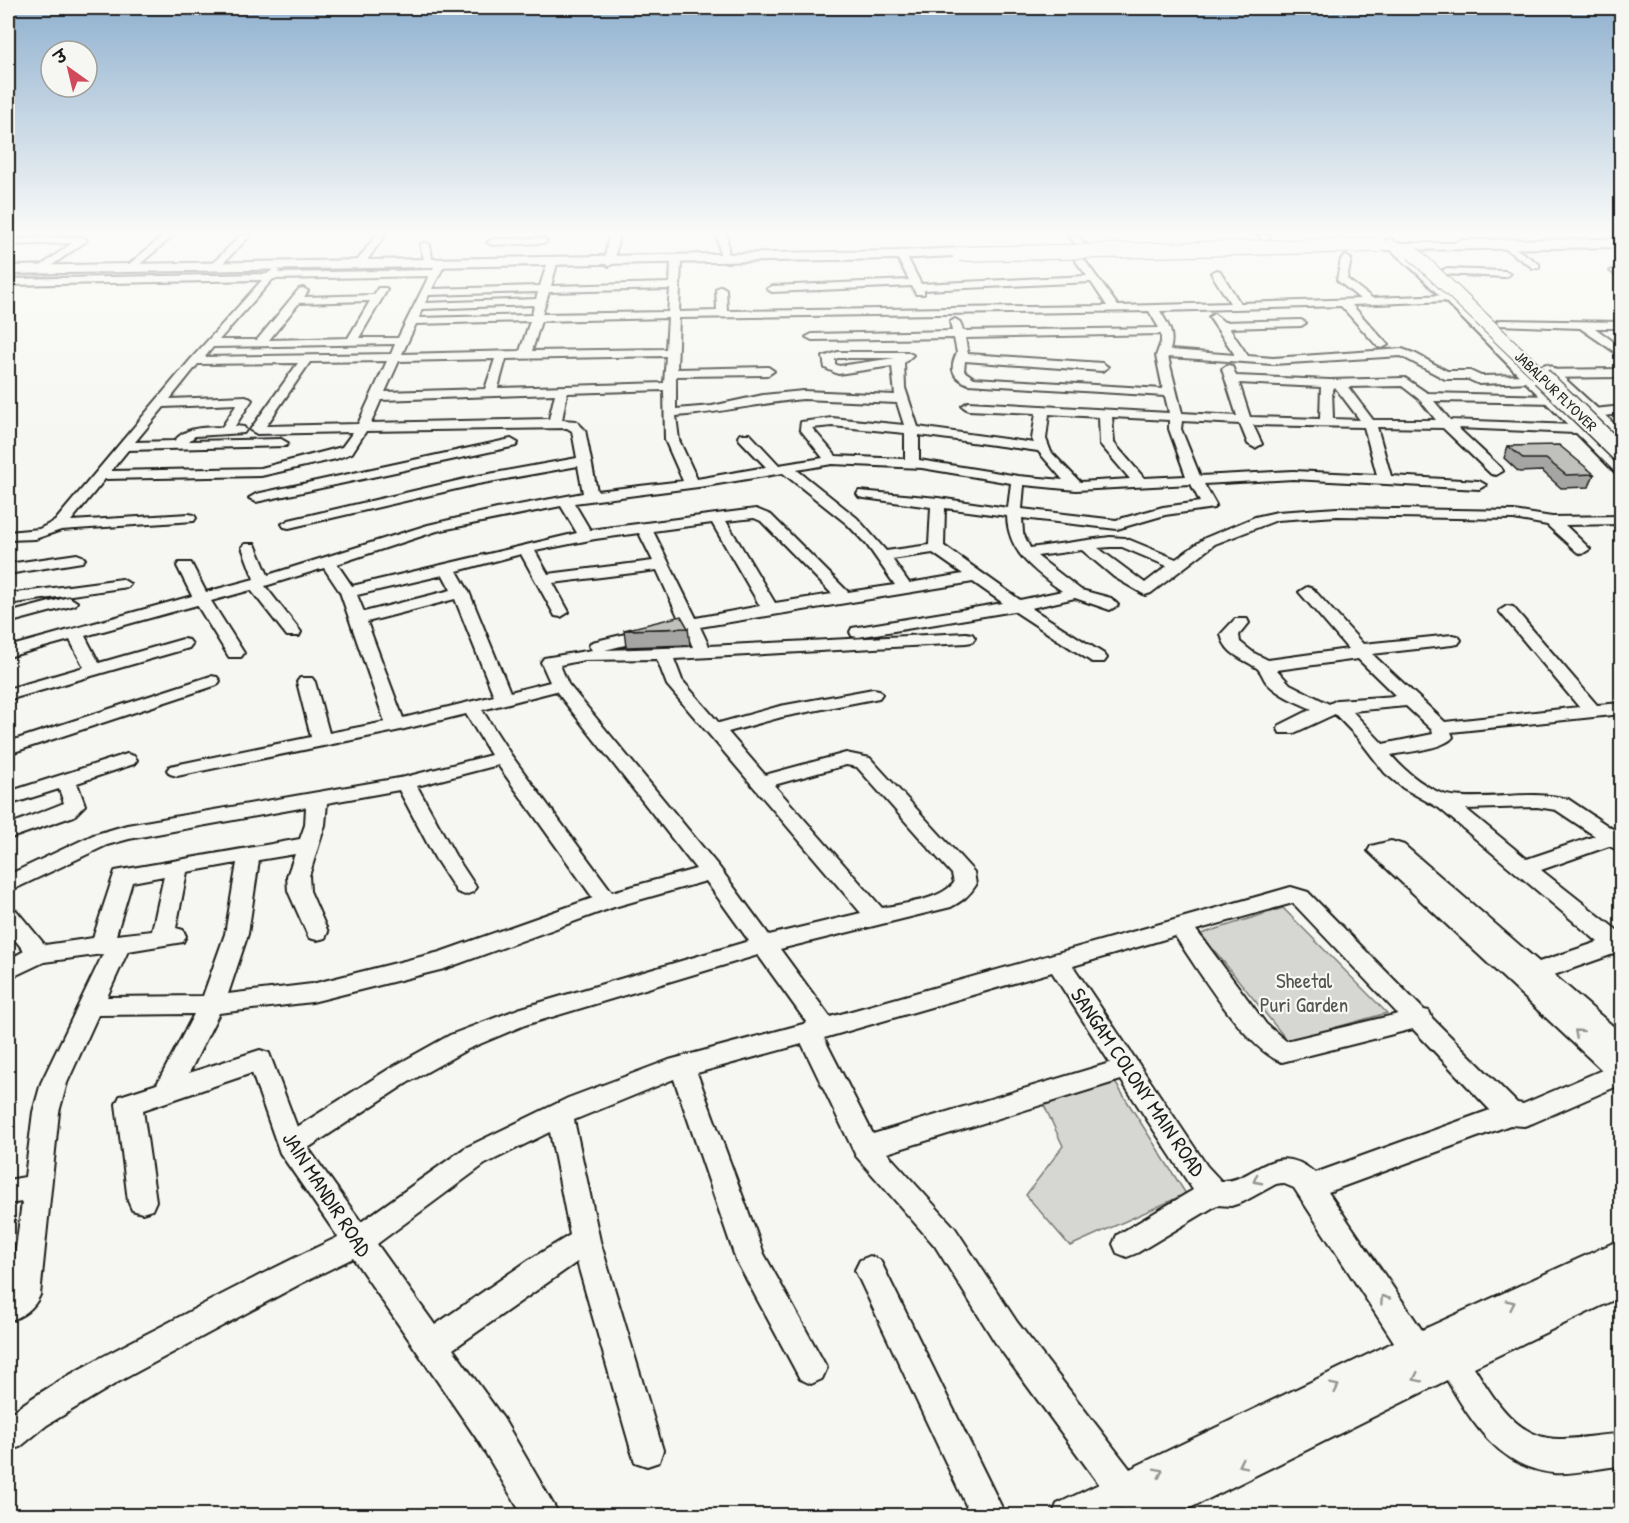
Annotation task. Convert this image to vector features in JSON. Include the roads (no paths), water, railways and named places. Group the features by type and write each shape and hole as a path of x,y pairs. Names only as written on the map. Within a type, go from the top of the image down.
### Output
{"main road":[{"path":"1458,306 1622,469"},
{"name":"JABALPUR FLYOVER","path":"1470,306 1622,456"},
{"path":"1482,306 1616,436"}],"street":[{"path":"57,526 244,306"},
{"path":"260,343 291,306"},
{"path":"352,341 372,306"},
{"path":"101,476 261,472 332,456 347,450 362,428 418,306"},
{"path":"525,355 539,306"},
{"path":"412,321 536,317 575,306"},
{"path":"636,306 677,324 722,315 1286,306"},
{"path":"676,306 677,324 670,372 672,440 692,484"},
{"path":"722,306 722,315"},
{"path":"930,306 935,313"},
{"path":"1221,325 1304,326 1290,306"},
{"path":"1347,306 1382,345"},
{"path":"1204,307 1221,325 1244,359"},
{"path":"864,494 1117,525 1163,512 1209,505 1194,478 1174,429 1176,417 1163,353 1167,342 1166,331 1153,309"},
{"path":"952,313 963,353 958,371 963,377 972,381 1170,393"},
{"path":"1501,323 1622,325"},
{"path":"1584,325 1616,344 1622,354"},
{"path":"961,357 1107,331 1166,331"},
{"path":"1104,389 1102,356 1107,331"},
{"path":"812,337 959,334 1019,348 1102,356"},
{"path":"903,335 909,350 902,359 899,388 912,430 912,463"},
{"path":"210,344 402,341"},
{"path":"195,361 672,352"},
{"path":"1163,353 1273,361 1402,352 1445,375 1470,375 1479,380 1551,374 1622,373"},
{"path":"489,392 498,372 501,355"},
{"path":"838,355 902,359 838,370 830,366 829,357 838,355"},
{"path":"1225,357 1245,421 1255,444"},
{"path":"256,430 306,360"},
{"path":"670,372 768,371"},
{"path":"1232,379 1334,384 1403,381 1424,397 1446,424 1496,471"},
{"path":"1327,423 1326,389 1334,384"},
{"path":"1334,384 1370,424 1385,479"},
{"path":"377,396 670,386"},
{"path":"555,423 562,390"},
{"path":"451,426 468,393"},
{"path":"670,413 712,410 763,399 803,395 902,399"},
{"path":"1424,397 1552,400"},
{"path":"1500,399 1527,427"},
{"path":"161,403 246,400 226,430"},
{"path":"967,408 1042,448"},
{"path":"832,460 806,429 806,425 846,423 912,430 967,408 1245,421 1580,429 1616,436"},
{"path":"1042,410 1039,440 1042,448 1076,486"},
{"path":"1594,413 1622,410"},
{"path":"152,414 240,411"},
{"path":"1105,413 1107,444 1140,482"},
{"path":"511,424 513,458"},
{"path":"178,445 188,434 194,432 226,430 571,424 578,430 591,496"},
{"path":"745,437 781,470 852,522 906,588"},
{"path":"125,446 353,442"},
{"path":"256,498 513,458 584,461"},
{"path":"289,524 513,458"},
{"path":"8,652 259,583 433,528 497,513 591,496 692,484 832,460 912,463 1018,480 1076,486 1194,478 1293,475 1479,485"},
{"path":"1018,480 1015,514 1017,539 1026,553 1075,593 1105,601 1110,605"},
{"path":"565,501 586,536"},
{"path":"936,548 938,502"},
{"path":"1085,545 1120,574 1145,590 1210,541 1260,520 1277,516 1326,512 1514,515 1552,520 1622,520"},
{"path":"348,591 373,588 526,548 586,536 760,514 845,598"},
{"path":"8,536 42,533 57,526 189,518"},
{"path":"718,520 770,609"},
{"path":"1552,520 1582,549"},
{"path":"644,527 703,651"},
{"path":"1026,553 1110,542 1125,543 1177,565"},
{"path":"250,547 259,583 293,632"},
{"path":"526,548 561,612"},
{"path":"882,556 936,548 975,578 1098,658"},
{"path":"8,569 77,559"},
{"path":"328,562 348,591 396,725"},
{"path":"185,566 201,599 236,653"},
{"path":"543,579 661,566"},
{"path":"448,569 461,592 504,699"},
{"path":"573,656 581,650 689,624 770,609 975,578"},
{"path":"8,599 122,584"},
{"path":"8,618 77,599 93,592 94,587"},
{"path":"358,619 461,592"},
{"path":"1307,592 1326,616 1360,651 1441,728 1443,737 1429,742 1379,751"},
{"path":"799,645 821,638 1017,606 1075,593"},
{"path":"1507,611 1591,710"},
{"path":"1241,623 1230,634 1232,644 1248,657 1266,666 1273,679 1284,687 1331,708 1365,734 1392,769 1410,784 1446,803 1619,943"},
{"path":"76,634 94,670"},
{"path":"966,638 799,645 664,654 573,656 550,662 560,685 711,872 763,945 816,1030 866,1148 945,1237 1006,1332 1130,1502"},
{"path":"1266,666 1360,651 1452,640"},
{"path":"8,695 183,644"},
{"path":"664,654 673,681 877,917"},
{"path":"8,748 212,681"},
{"path":"306,682 321,740"},
{"path":"177,770 396,725 560,685"},
{"path":"714,730 780,712 873,694"},
{"path":"1287,729 1309,716 1331,708 1411,700"},
{"path":"471,707 503,758 607,901"},
{"path":"1441,728 1622,708"},
{"path":"8,884 100,840 127,832 405,783 503,758"},
{"path":"290,1144 398,1076 459,1042 518,1017 763,945 943,901 958,893 964,885 963,872 863,762 846,759 760,783"},
{"path":"8,799 127,760"},
{"path":"8,832 67,811 75,805 66,780"},
{"path":"405,783 446,858 465,887"},
{"path":"317,799 315,825 298,876 299,891 317,932"},
{"path":"1446,803 1537,801 1561,804 1618,840"},
{"path":"1524,868 1618,840"},
{"path":"8,1307 25,1295 46,1112 54,1083 89,1006 111,944 123,876 309,844"},
{"path":"1309,1187 1510,1114 1524,1115 1622,1073 1526,976 1396,850 1391,848 1379,851 1526,976 1622,1048"},
{"path":"166,1092 211,1005 234,942 249,854"},
{"path":"8,970 39,954 169,937 177,867"},
{"path":"89,1006 211,1005 312,993 444,960 607,901 711,872"},
{"path":"8,1435 36,1414 109,1370 292,1273 357,1242 475,1155 560,1115 682,1066 1291,895 1300,897 1420,1018 1510,1114"},
{"path":"8,916 39,954"},
{"path":"1180,926 1257,1030 1282,1052 1420,1018"},
{"path":"1526,976 1619,943"},
{"name":"SANGAM COLONY MAIN ROAD","path":"1057,961 1197,1176 1214,1192 1233,1193 1274,1171 1292,1172 1304,1179 1435,1349 1492,1420 1518,1446 1534,1453 1554,1456 1622,1450"},
{"name":"JAIN MANDIR ROAD","path":"142,1202 129,1104 260,1060 290,1144 491,1430 543,1515"},
{"path":"682,1066 751,1260 811,1368"},
{"path":"866,1148 1127,1068"},
{"path":"560,1115 586,1241 647,1450"},
{"path":"8,1192 38,1186"},
{"path":"1127,1244 1214,1192"},
{"path":"431,1346 539,1270 586,1241"},
{"path":"1069,1515 1130,1502 1622,1252"},
{"path":"870,1270 989,1515"},
{"path":"1435,1349 1622,1281"}],"park label":[{"name":"Sheetal Puri Garden","path":"1304,992"}]}
